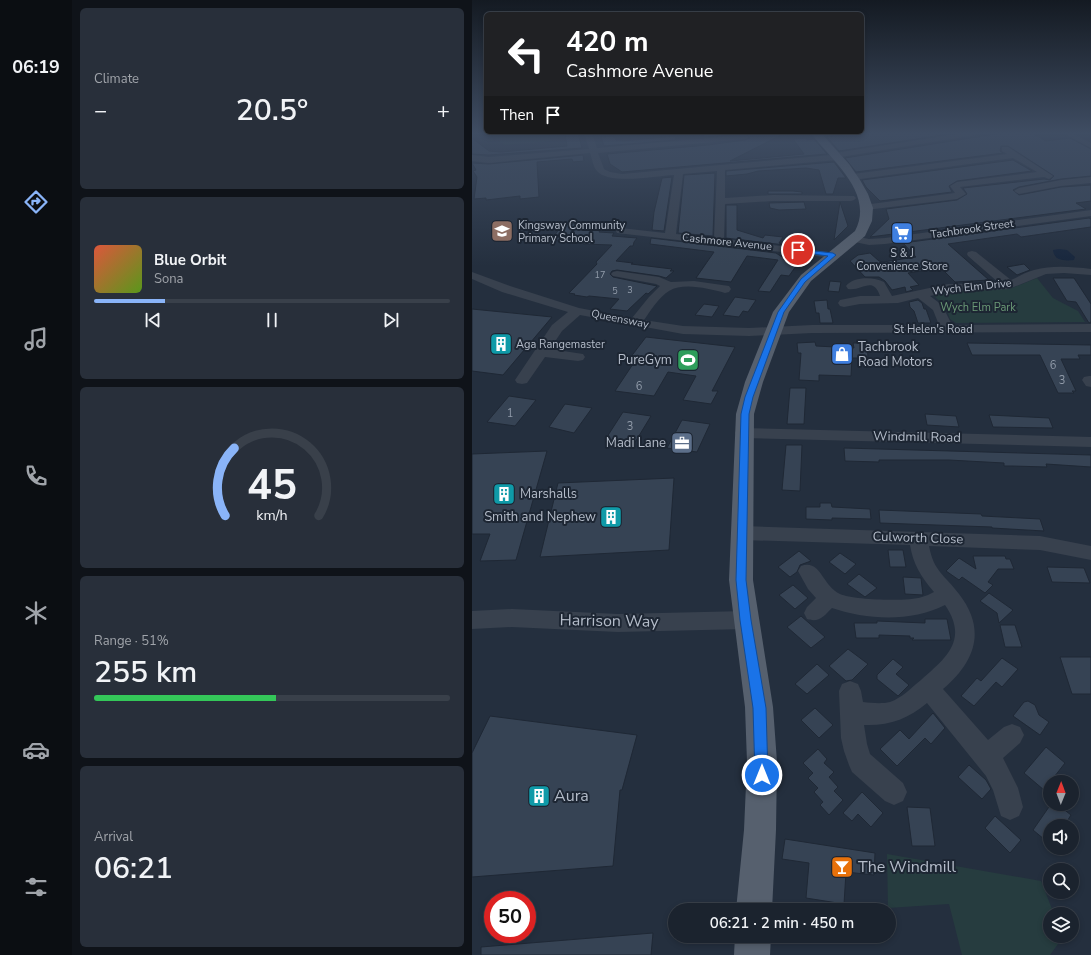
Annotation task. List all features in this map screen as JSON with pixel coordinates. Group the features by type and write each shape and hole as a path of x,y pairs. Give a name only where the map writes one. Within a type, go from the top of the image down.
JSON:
{"main road":[{"path":"755,903 760,830 762,762 759,708 741,580 745,414 749,397 781,312 802,283 833,255 854,239 868,220 863,195 853,178"},
{"path":"752,955 753,943"}],"street":[{"path":"670,236 678,178"},
{"path":"719,242 720,178"},
{"path":"866,207 957,196 961,193 955,188 957,185 1017,178"},
{"path":"1052,178 1061,183"},
{"path":"1019,191 1061,183 1091,180"},
{"path":"719,201 780,201 851,198"},
{"name":"Tachbrook Street","path":"854,239 869,242 885,241 1091,213"},
{"name":"Cashmore Avenue","path":"620,231 833,255"},
{"path":"972,254 989,262 1009,285"},
{"name":"Wych Elm Drive","path":"920,294 948,288 1009,285 1036,273 1046,271 1064,270 1091,272"},
{"name":"Queensway","path":"472,275 506,289 577,310 635,322 690,331 775,331"},
{"path":"620,278 659,280 669,286"},
{"path":"854,281 871,282 879,285 887,300"},
{"path":"635,322 662,290 669,286 690,284 708,291 725,289"},
{"path":"832,298 843,307 860,300 887,300 920,294"},
{"name":"Wych Elm Drive","path":"920,294 938,308 947,329"},
{"path":"522,380 560,324 577,310"},
{"name":"St Helen's Road","path":"775,331 807,329 1091,328"},
{"path":"540,352 578,357"},
{"name":"Windmill Road","path":"744,433 1091,442"},
{"name":"Culworth Close","path":"743,533 1040,543 1091,553"},
{"path":"894,792 861,763 858,757 853,738 851,701 877,714 894,712 910,703 958,659 965,638 964,619 956,604 926,567 922,558 919,538"},
{"path":"808,571 815,584 830,598 840,603 852,606 910,607 924,605 948,594"},
{"path":"814,613 830,598"},
{"name":"Harrison Way","path":"472,620 512,618 618,623 746,620"},
{"path":"928,688 986,757 1001,778 1010,807"},
{"path":"986,757 1012,735"}],"green space":[{"name":"Wych Elm Park","path":"1037,278 1053,298 1078,311 1085,322 956,323 950,319 946,307 933,295 949,291 1012,288"},
{"path":"887,854 1041,881 1043,886 1043,899 1048,899 1051,907 1043,907 1043,943 1059,943 1050,955 962,955 949,904 896,907 896,903 888,903"}],"water":[{"path":"1053,250 1067,250 1075,257 1074,260 1060,260 1055,256"}],"building":[{"path":"477,178 538,178 539,197 520,199 520,196 486,200 486,198 474,199"},
{"path":"662,178 672,178 664,231 652,230 654,212"},
{"path":"684,178 715,178 713,236 678,233"},
{"path":"821,178 846,178 838,178 833,194 826,194"},
{"path":"880,178 983,178 957,181 949,186 952,192 880,201 866,187 862,180"},
{"path":"1052,178 1075,178 1019,187 1013,190 1019,195 1061,187 1091,185 1091,201 1076,203 1086,209 870,237 889,219 886,209 957,200 967,194 963,188 1044,179 1050,180"},
{"path":"768,191 793,191 802,192 802,194 768,194"},
{"path":"804,202 806,209 779,210 770,208 769,203"},
{"path":"840,202 848,226 834,240"},
{"path":"726,205 737,205 737,230 763,238 765,235 783,237 779,243 785,245 726,238"},
{"path":"1089,218 1091,219 1091,227 1021,237 1017,234 948,244 989,280 955,282 941,268 908,273 919,285 910,287 913,290 906,292 905,287 892,290 885,281 879,277 865,277 850,261 858,255 870,253 879,261 883,262 916,257 903,243"},
{"path":"584,222 605,222 599,232 614,233 612,236 637,238 633,246 630,246 616,261 672,269 670,271 674,271 666,278 617,270 612,271 610,274 613,277 657,286 648,294 646,293 627,311 610,309 619,299 587,297 569,293 597,264 596,262 612,245 583,244 585,241 551,240 563,224 582,224"},
{"path":"651,238 776,253 796,266 789,276 781,275 770,292 758,291 778,260 747,256 731,282 696,278 714,252 650,244"},
{"path":"1024,264 1030,270 1017,275 1007,267"},
{"path":"1053,278 1074,278 1091,304 1091,322 1089,323 1076,302 1067,301"},
{"path":"830,281 841,282 839,292 828,291"},
{"path":"735,297 756,300 748,312 743,311 739,317 723,315"},
{"path":"827,300 828,309 830,309 833,323 820,323 819,313 816,313 814,301"},
{"path":"918,300 922,303 924,309 926,309 931,323 918,323 909,302"},
{"path":"704,304 719,306 712,317 695,315"},
{"name":"Aga Rangemaster","path":"472,309 552,317 503,375 472,371"},
{"path":"646,337 735,347 712,391 718,391 711,404 683,400 696,376 668,372 654,396 615,391 637,358 630,358"},
{"path":"815,342 816,346 854,348 853,343 867,343 868,358 852,358 851,376 819,375 819,381 799,380 801,353 798,353 797,343"},
{"path":"967,343 1091,345 1091,355 1078,355 1080,359 1061,359 1076,391 1072,391 1074,393 1058,393 1040,355 972,355"},
{"path":"790,388 806,388 804,424 787,424"},
{"path":"509,396 536,400 515,426 487,422"},
{"path":"565,404 592,408 574,433 549,427"},
{"path":"623,412 651,416 634,444 605,440"},
{"path":"925,414 956,416 959,427 927,425"},
{"path":"989,415 1049,418 1053,428 993,427"},
{"path":"682,420 710,424 697,452 667,448"},
{"path":"786,445 802,445 800,491 782,490"},
{"path":"844,448 1091,455 1091,467 1046,464 1047,467 1004,466 1004,463 949,460 879,460 879,462 845,461"},
{"name":"Marshalls","path":"547,451 516,560 480,561 490,534 472,534 472,454"},
{"name":"Smith and Nephew","path":"674,478 669,550 540,557 558,483"},
{"path":"820,503 831,503 832,507 870,509 871,519 806,519 806,507 820,507"},
{"path":"879,510 981,514 982,516 1040,519 1044,531 992,527 880,523"},
{"path":"888,550 903,550 906,567 890,567"},
{"path":"799,551 811,561 800,565 797,572 790,577 778,567"},
{"path":"840,553 856,564 845,574 829,562"},
{"path":"973,556 1005,556 1006,559 1010,559 1014,569 998,569 988,582 993,585 985,593 962,577 959,580 946,571 959,558 976,569"},
{"path":"1047,567 1084,568 1090,583 1052,582"},
{"path":"859,574 877,588 865,597 847,584"},
{"path":"903,577 921,578 923,595 905,594"},
{"path":"793,585 808,598 795,609 779,595"},
{"path":"989,593 1013,610 999,623 997,613 980,601"},
{"path":"801,616 825,637 811,648 787,627"},
{"path":"925,619 947,619 951,640 912,640 914,638 910,638 910,636 879,635 879,638 856,638 854,623 877,623 877,621 925,623"},
{"path":"1000,625 1015,625 1022,647 1005,647"},
{"path":"848,649 868,664 852,680 846,681 829,666"},
{"path":"1060,657 1091,657 1091,694 1072,694"},
{"path":"1002,658 1018,669 1002,687 996,682 974,706 961,696 977,678 981,681"},
{"path":"893,659 903,667 896,674 909,685 898,696 877,679 877,675"},
{"path":"817,664 829,675 807,694 795,684"},
{"path":"1028,701 1035,705 1039,715 1049,722 1040,735 1013,716 1024,702"},
{"path":"815,708 833,725 819,738 801,720"},
{"path":"933,713 945,728 931,744 925,738 897,766 880,749 900,730 909,739"},
{"name":"Aura","path":"490,716 637,735 622,790 620,790 613,866 472,877 472,753"},
{"path":"1046,747 1065,763 1056,775 1043,775 1043,789 1024,773"},
{"path":"818,749 827,759 824,763 834,772 829,777 838,787 834,791 843,800 829,815 820,805 823,802 814,792 818,788 808,778 813,773 803,763"},
{"path":"969,765 986,780 991,789 982,799 958,777"},
{"path":"862,792 883,813 871,827 858,814 852,821 843,813"},
{"path":"907,807 930,808 935,846 912,846"},
{"path":"1046,811 1066,811 1071,815 1068,819 1043,819 1043,838 1033,830"},
{"path":"995,816 1021,840 1010,853 985,828"},
{"name":"The Windmill","path":"785,839 875,853 874,875 846,872 844,903 806,898 809,863 782,859"},
{"path":"653,933 651,955 481,955 481,947"}],"place":[{"name":"Kingsway Community Primary School","path":"502,231"},
{"name":"S & J Convenience Store","path":"902,233"},
{"name":"Aga Rangemaster","path":"501,344"},
{"name":"Tachbrook Road Motors","path":"842,354"},
{"name":"PureGym","path":"688,360"},
{"name":"Madi Lane","path":"682,443"},
{"name":"Marshalls","path":"504,494"},
{"name":"Smith and Nephew","path":"611,517"},
{"name":"Aura","path":"539,796"},
{"name":"The Windmill","path":"842,867"}],"route":[{"path":"762,775 759,708 741,580 745,414 754,382 775,331 781,312 803,280 833,255 798,250"}]}
